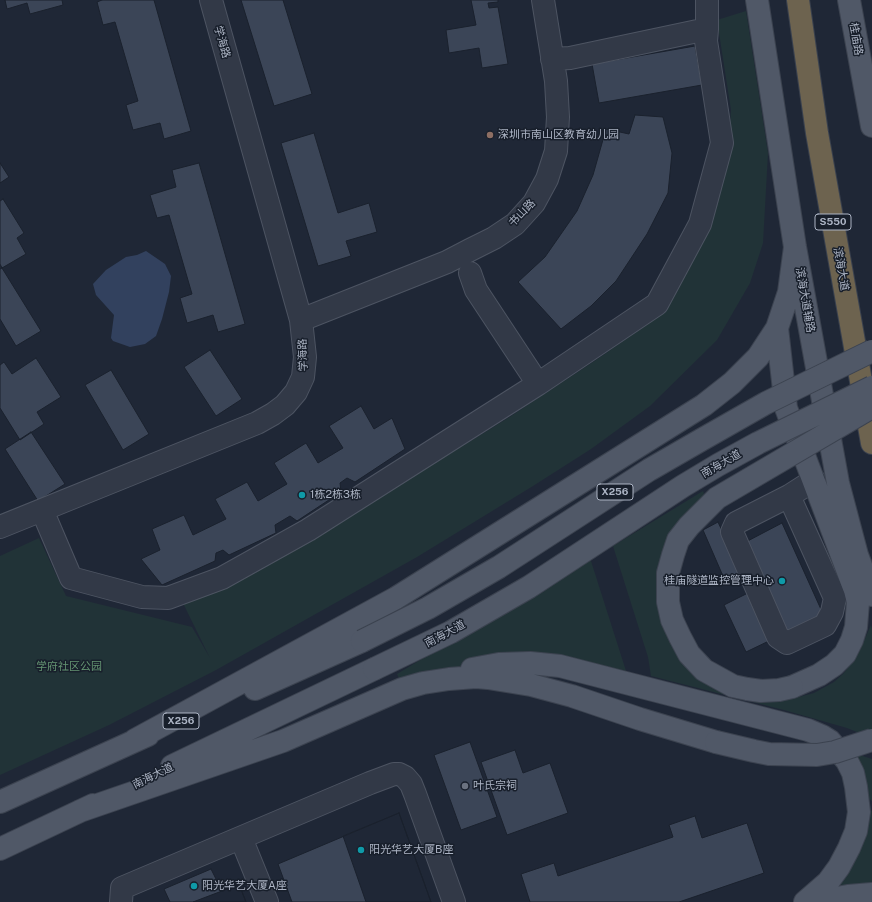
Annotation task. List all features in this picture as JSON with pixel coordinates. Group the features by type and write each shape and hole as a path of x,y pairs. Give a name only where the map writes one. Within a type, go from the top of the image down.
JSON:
{"highway":[{"name":"滨海大道","path":"798,0 817,134 872,442"}],"main road":[{"name":"滨海大道辅路","path":"757,0 795,247 838,483 857,555 872,595"},
{"name":"桂庙路","path":"849,0 872,126"},
{"path":"135,740 396,598 704,405 732,383 758,357 777,328 789,292 795,247"},
{"path":"777,328 786,408 814,480 855,590 858,602 858,616 852,640 845,654 834,665 820,675 792,686 761,691 748,689 733,686 704,670 689,654 672,620 668,602 668,573 678,540 689,526 717,498 872,407"},
{"name":"X256","path":"0,802 135,740 305,668 428,608 499,567 649,470 707,436 766,403 872,351"},
{"name":"南海大道","path":"0,849 451,632 529,587 683,486 718,465 758,443 872,387"},
{"path":"80,811 283,741 380,698 423,683 466,671 499,664 530,663 560,666 808,730 822,736 830,742 847,761 865,801 859,812 856,831 839,867 828,882 805,902"},
{"path":"423,683 476,677 531,685 550,689 640,719 716,742 769,754 817,755 835,752 872,740"},
{"path":"830,742 872,752"},
{"path":"815,902 841,897 872,894"}],"street":[{"name":"学海路","path":"0,528 257,423 285,405 296,392 303,377 305,357 300,320 211,0"},
{"name":"书山路","path":"300,320 448,262 494,238 515,224 534,203 547,180 556,151 558,117 556,81 543,0"},
{"path":"42,510 71,578 142,597 168,598 222,578 308,530 538,384 657,304 700,224 722,143 706,41 706,0"},
{"path":"552,59 570,58 707,30"},
{"path":"470,274 476,290 538,384"},
{"path":"789,496 835,598 832,612 825,624 787,643 778,637 732,532 736,523 789,496 814,480"},
{"path":"121,902 122,888 389,775 399,774 405,777 411,784 454,902"},
{"path":"241,838 267,902"}],"green space":[{"name":"学府社区公园","path":"746,11 768,153 763,243 750,283 717,340 650,406 591,449 417,557 216,670 109,725 0,775 0,556 39,538 66,596 192,627 210,658 181,599 310,540 508,418 661,315 709,229 727,167 731,110 717,20"},
{"path":"703,491 705,497 673,538 675,643 772,700 795,698 814,693 834,682 843,674 860,650 871,625 872,738 847,728 784,710 651,676 648,657 613,546"},
{"path":"590,558 626,671 581,661 403,687 397,674"},
{"path":"850,752 872,759 872,801 868,798"},
{"path":"868,808 872,811 872,884 829,891"}],"water":[{"path":"146,251 165,264 171,276 169,292 156,336 145,344 130,347 113,341 111,338 114,315 96,295 93,284 106,270 126,257 137,255"}],"building":[{"path":"5,0 62,0 63,5 30,14 27,3 7,9"},
{"path":"102,0 154,0 191,131 164,139 160,123 133,130 126,105 138,101 115,22 103,25 97,2"},
{"path":"241,0 283,0 312,94 274,106"},
{"path":"471,0 498,0 498,2 488,3 489,8 498,7 508,64 482,68 479,48 449,53 446,30 476,25"},
{"path":"695,46 702,85 599,103 592,64"},
{"path":"635,115 663,117 672,153 668,193 647,234 616,281 591,306 561,329 518,282 545,257 577,211 593,175 606,129 629,134"},
{"path":"314,133 338,213 369,203 377,232 346,241 351,256 318,266 281,143"},
{"path":"0,163 9,177 0,183"},
{"path":"199,163 245,324 218,332 213,315 187,323 180,298 192,294 169,215 157,218 150,195 176,187 172,170"},
{"path":"3,199 24,233 17,238 26,254 2,268 0,264 0,201"},
{"path":"2,268 41,331 16,346 0,319 0,269"},
{"path":"210,350 242,399 216,416 184,367"},
{"path":"36,358 61,397 37,412 44,424 20,440 0,408 0,365 4,362 12,374"},
{"path":"111,370 149,434 123,450 85,385"},
{"name":"1栋2栋3栋","path":"361,406 374,429 392,418 405,449 355,482 347,478 340,483 341,492 297,521 290,516 275,525 276,533 229,555 223,550 216,553 215,561 162,585 141,559 160,550 152,529 184,515 193,535 226,519 215,499 247,482 258,501 287,484 274,463 306,443 318,463 343,448 329,426"},
{"path":"31,432 65,484 38,501 5,449"},
{"path":"718,522 742,574 726,583 703,530"},
{"name":"桂庙隧道监控管理中心","path":"782,523 824,616 783,636 740,545"},
{"path":"750,592 771,640 746,652 724,605"},
{"name":"叶氏宗祠","path":"470,742 497,817 461,830 434,755"},
{"path":"515,750 523,773 550,763 568,813 507,835 481,762"},
{"name":"阳光华艺大厦B座","path":"399,813 431,902 292,902 278,864"},
{"path":"399,813 431,902 366,902 343,836"},
{"path":"695,816 702,838 747,823 764,873 679,902 530,902 521,874 554,863 558,876 673,837 669,825"},
{"name":"阳光华艺大厦A座","path":"211,869 222,891 239,884 246,902 170,902 164,889"},
{"path":"239,884 246,902 193,902 222,891"}],"place":[{"name":"深圳市南山区教育幼儿园","path":"490,135"},
{"name":"1栋2栋3栋","path":"302,495"},
{"name":"桂庙隧道监控管理中心","path":"782,581"},
{"name":"叶氏宗祠","path":"465,786"},
{"name":"阳光华艺大厦B座","path":"361,850"},
{"name":"阳光华艺大厦A座","path":"194,886"}]}
